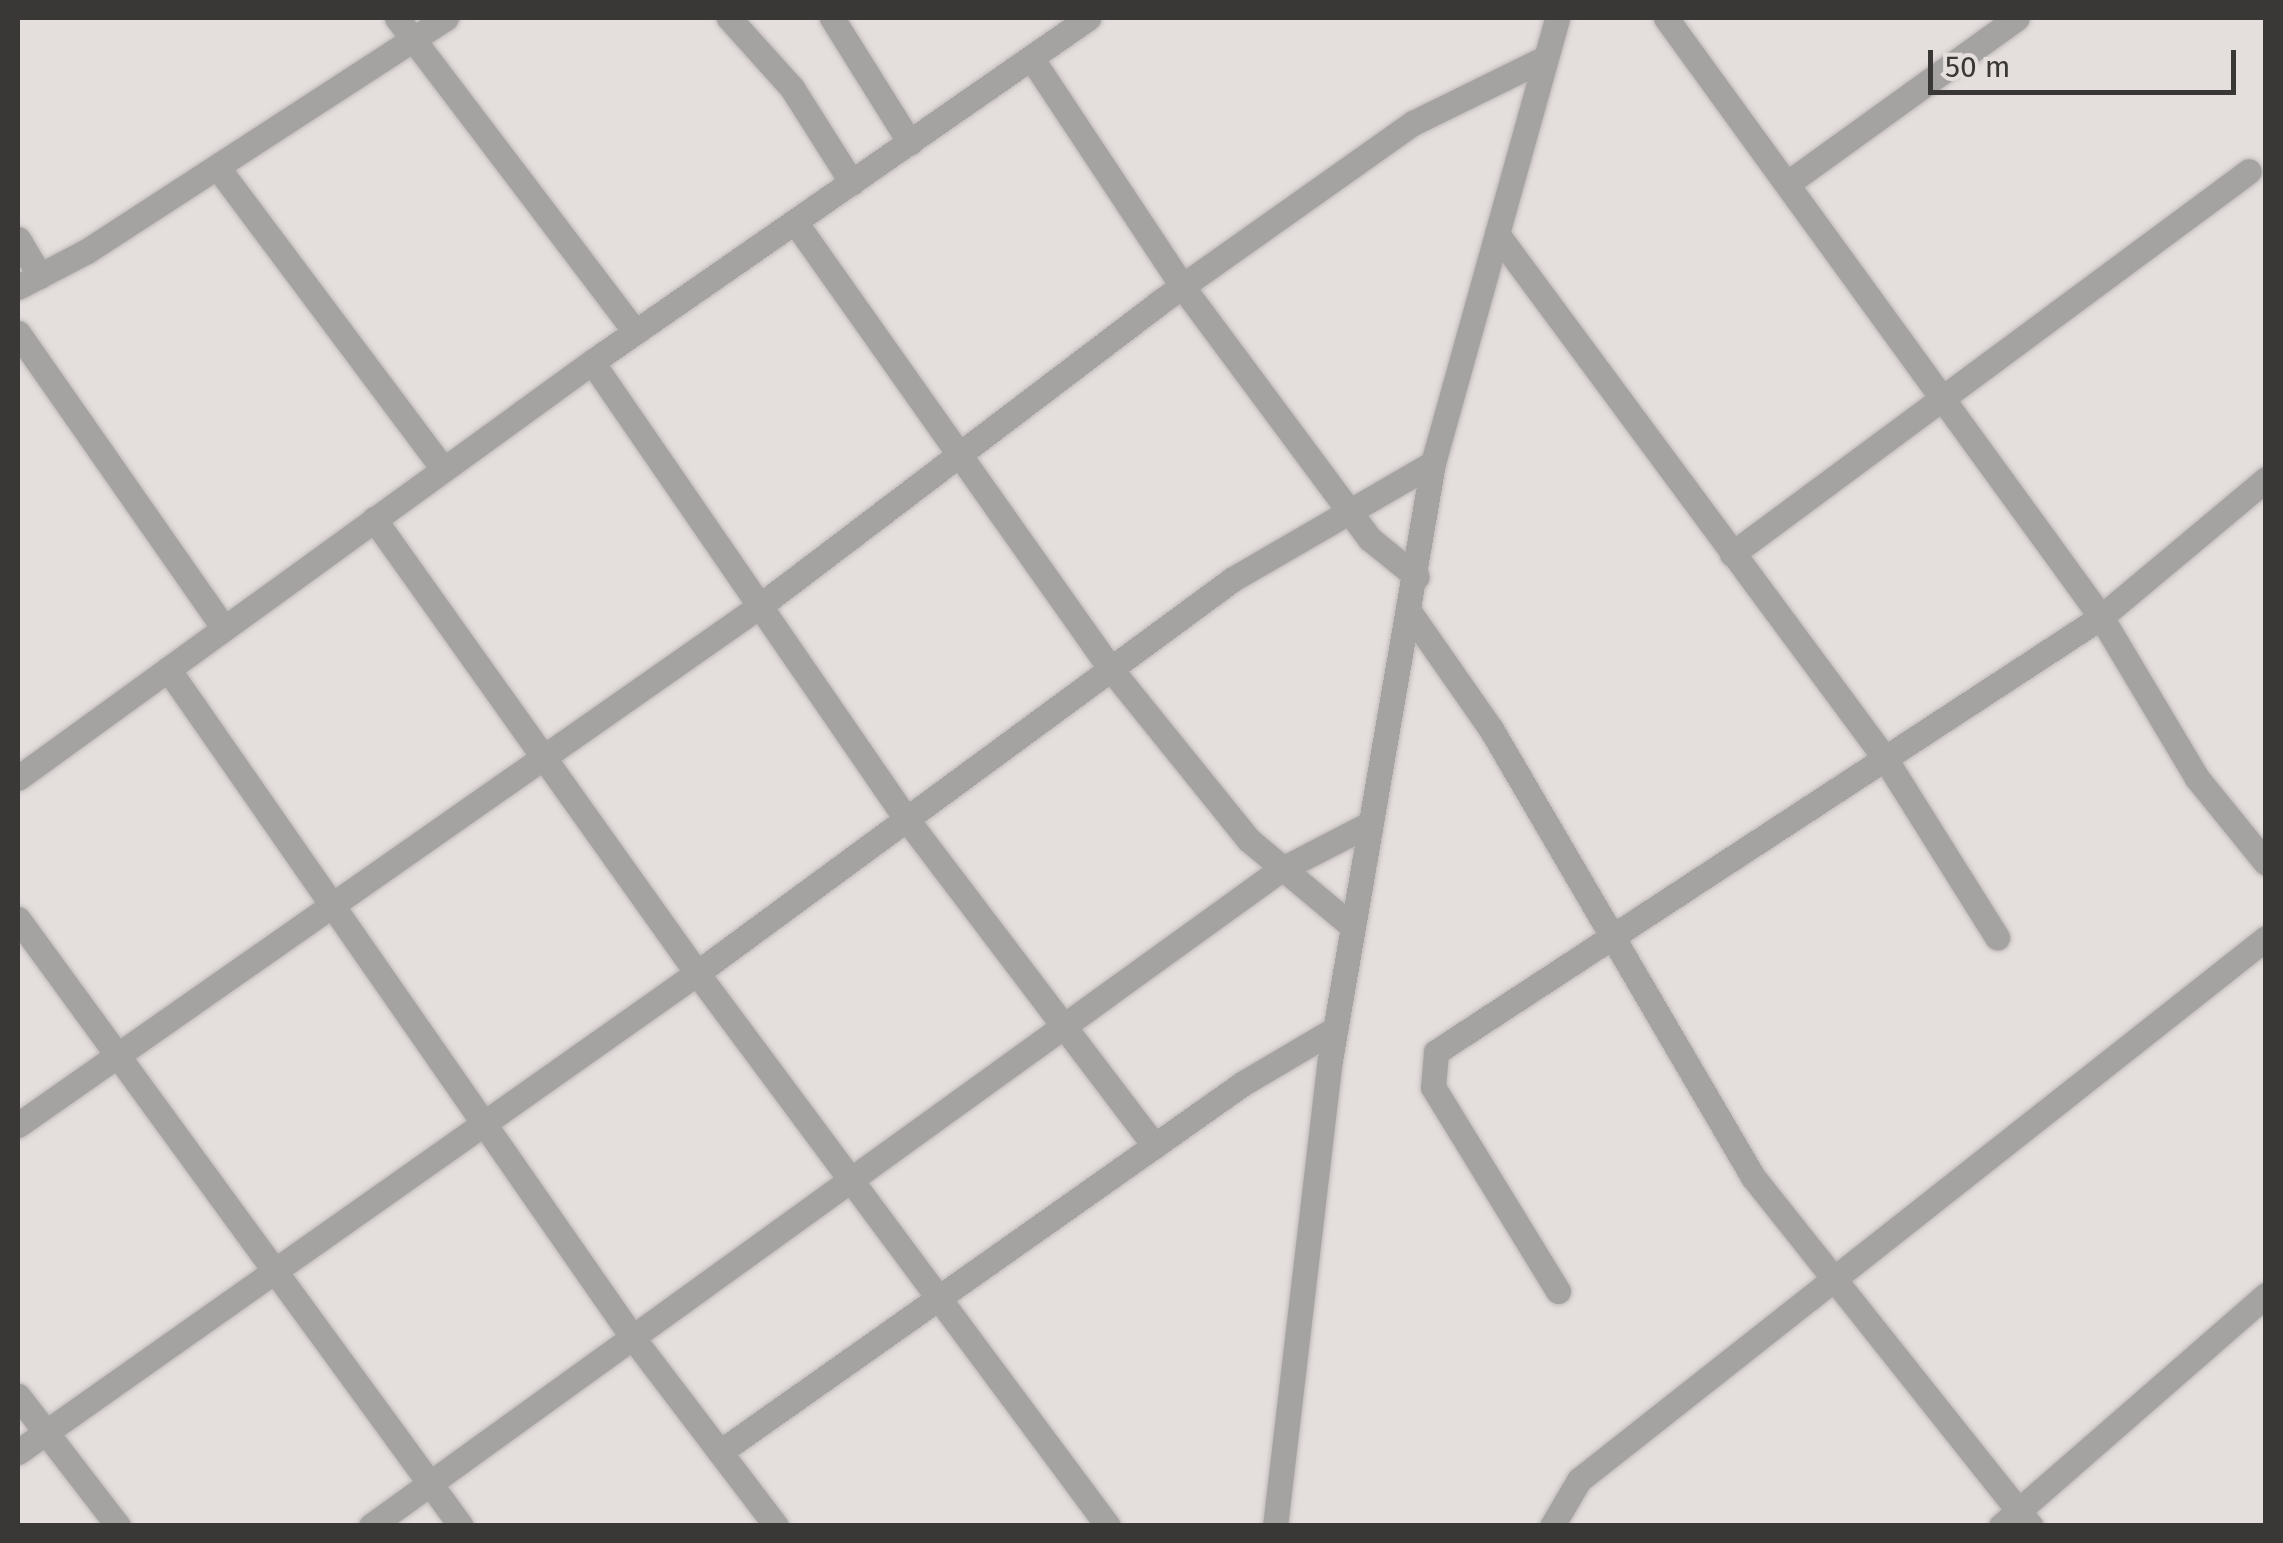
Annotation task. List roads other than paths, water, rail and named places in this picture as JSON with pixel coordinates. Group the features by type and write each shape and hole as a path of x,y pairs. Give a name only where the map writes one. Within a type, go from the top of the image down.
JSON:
{"street":[{"path":"397,18 635,332"},
{"path":"18,239 28,282 218,168 446,18"},
{"path":"729,18 792,88 852,183"},
{"path":"832,18 910,143"},
{"path":"1275,1526 1335,1029 1367,826 1417,577 1433,462 1497,234 1539,61 1557,18"},
{"path":"1666,18 1946,398 2101,617 2198,778 2266,863"},
{"path":"1788,183 2018,18"},
{"path":"19,773 592,362 1032,59 1078,20"},
{"path":"1032,59 1182,286 1350,511 1417,577"},
{"path":"18,1125 761,605 1182,286 1414,123 1539,61"},
{"path":"218,168 444,469"},
{"path":"1732,554 2249,171"},
{"path":"794,222 961,452 1110,668 1280,870 1352,926"},
{"path":"1497,234 1884,757 1997,936"},
{"path":"18,333 224,628"},
{"path":"592,362 905,816 1156,1146"},
{"path":"18,1452 697,974 905,816 1233,579 1433,462"},
{"path":"1558,1291 1433,1087 1429,1068 1455,1035 2101,617 2266,479"},
{"path":"374,519 697,974 1108,1526"},
{"path":"1410,613 1492,729 1607,937 1753,1177 1836,1276 2016,1521 2266,1295"},
{"path":"168,669 633,1338 776,1526"},
{"path":"371,1526 1066,1029 1280,870 1367,826"},
{"path":"18,918 116,1058 460,1526"},
{"path":"1552,1526 1579,1480 2266,938"},
{"path":"720,1452 941,1302 1156,1146 1335,1029"},
{"path":"18,1396 118,1526"}]}
